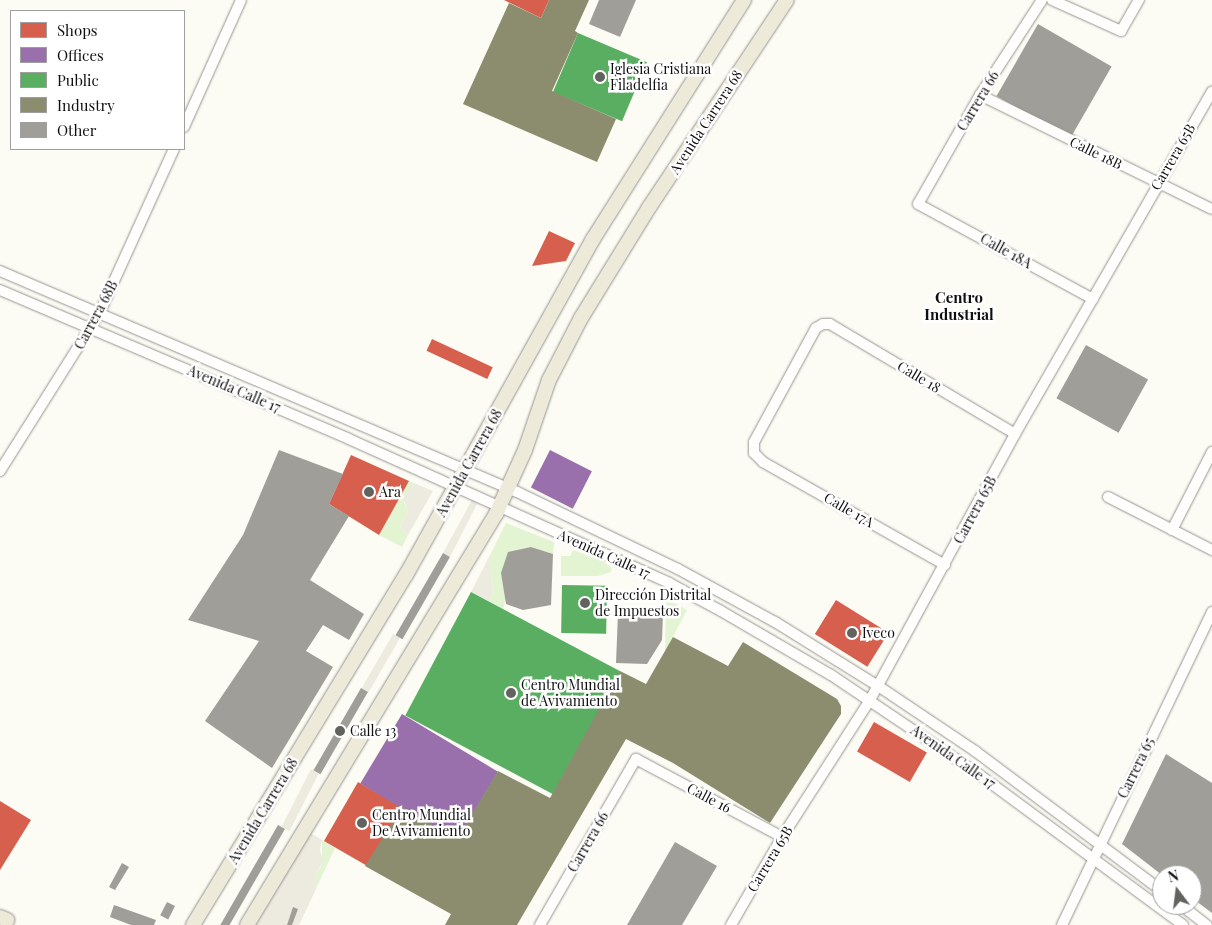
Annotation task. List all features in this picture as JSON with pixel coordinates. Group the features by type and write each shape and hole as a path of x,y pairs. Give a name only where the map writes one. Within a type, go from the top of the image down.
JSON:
{"main road":[{"name":"Avenida Carrera 68","path":"193,925 373,630 456,487 589,246 744,0"},
{"name":"Avenida Carrera 68","path":"247,925 468,562 499,506 508,488 549,380 582,318 635,230 787,0"}],"street":[{"path":"185,125 241,0"},
{"name":"Carrera 66","path":"918,204 980,95 1042,0"},
{"path":"1052,0 1121,31 1139,0"},
{"name":"Carrera 65B","path":"731,925 782,837 870,700 1015,434 1212,92"},
{"name":"Calle 18B","path":"980,95 1212,209"},
{"name":"Carrera 68B","path":"0,471 92,328 174,150"},
{"name":"Calle 18A","path":"918,204 1093,299"},
{"name":"Avenida Calle 17","path":"0,271 466,469 678,569 775,622 878,686 974,751 1152,883"},
{"name":"Avenida Calle 17","path":"0,290 92,328 456,487 669,583 870,700 1094,858 1183,925"},
{"name":"Calle 18","path":"754,453 754,442 816,328 823,324 830,324 1015,434"},
{"path":"1172,530 1212,452"},
{"name":"Calle 17A","path":"754,453 763,462 945,565"},
{"path":"1108,497 1212,550"},
{"path":"669,583 678,569"},
{"name":"Carrera 65","path":"1062,925 1212,612"},
{"name":"Carrera 66","path":"540,925 636,759"},
{"name":"Calle 16","path":"636,759 782,837"},
{"path":"1194,915 1207,925"}],"green space":[{"path":"409,481 414,483 404,502 408,511 400,526 408,535 402,547 379,535"},
{"path":"506,523 554,542 553,554 531,547 514,552 501,573 506,597 503,609 489,601 493,592 489,557"},
{"path":"573,550 602,561 611,567 611,572 598,576 561,576 561,556 570,556"},
{"path":"666,598 687,610 665,652"},
{"path":"322,840 335,848 315,891 315,877 322,864"}],"shaded area":[{"path":"414,483 433,491 408,535 400,526 408,511 403,497"},
{"path":"472,500 477,504 450,557 443,553"},
{"path":"489,557 493,592 489,601 471,592"},
{"path":"393,634 400,638 368,693 362,689"},
{"path":"311,769 319,773 290,831 281,827"},
{"path":"309,832 322,840 320,850 323,861 315,877 315,891 299,925 292,925 293,908 287,925 253,925"}],"building: Shops":[{"path":"504,0 549,0 541,18"},
{"path":"549,231 575,243 566,261 532,266"},
{"path":"432,339 493,367 487,379 427,351"},
{"name":"Ara","path":"351,455 409,481 379,535 329,504"},
{"name":"Iveco","path":"836,600 889,633 867,667 815,634"},
{"path":"874,722 927,752 910,782 857,751"},
{"name":"Centro Mundial De Avivamiento","path":"358,782 402,808 368,866 324,841"},
{"path":"0,801 31,820 0,870"}],"building: Offices":[{"path":"550,450 592,471 573,509 531,487"},
{"path":"402,714 498,772 456,841 360,783"}],"building: Public":[{"name":"Iglesia Cristiana Filadelfia","path":"578,33 647,62 622,121 553,92"},
{"path":"562,585 607,586 606,634 561,633"},
{"name":"Centro Mundial de Avivamiento","path":"471,592 620,671 554,795 405,716"}],"building: Industry":[{"path":"549,0 589,0 575,31 578,33 552,91 616,119 597,162 463,104 509,3 541,18"},
{"path":"673,637 728,666 743,642 837,699 841,706 841,714 770,823 673,763 626,739 517,925 445,925 451,914 365,866 402,807 457,839 498,771 550,798 620,671 646,684"}],"building: Other":[{"path":"599,0 636,0 620,37 589,24"},
{"path":"1038,24 1112,66 1070,138 996,96"},
{"path":"1086,345 1148,379 1119,433 1056,398"},
{"path":"279,450 343,474 329,504 349,516 310,580 364,614 349,640 323,625 306,651 333,667 272,768 205,721 259,641 188,620 243,535"},
{"path":"531,547 553,554 551,605 523,610 506,604 501,573 508,552"},
{"path":"443,553 450,557 402,639 396,635"},
{"path":"618,613 663,614 662,640 647,664 616,663"},
{"name":"Calle 13","path":"361,688 368,692 320,774 314,770"},
{"path":"1166,754 1212,783 1212,913 1202,906 1202,865 1152,865 1152,867 1122,844"},
{"path":"278,825 285,829 230,925 220,925"},
{"path":"675,842 717,866 682,925 627,925"},
{"path":"122,863 129,867 115,890 109,887"},
{"path":"167,902 175,906 168,919 160,915"},
{"path":"114,905 156,920 154,925 131,925 110,917"},
{"path":"293,907 298,909 292,925 287,925"}],"place":[{"name":"Iglesia Cristiana Filadelfia","path":"600,77"},
{"name":"Ara","path":"369,492"},
{"name":"Dirección Distrital de Impuestos","path":"585,603"},
{"name":"Iveco","path":"852,633"},
{"name":"Centro Mundial de Avivamiento","path":"511,693"},
{"name":"Calle 13","path":"340,731"},
{"name":"Centro Mundial De Avivamiento","path":"362,823"}],"district":[{"name":"Centro Industrial","path":"959,306"}]}
